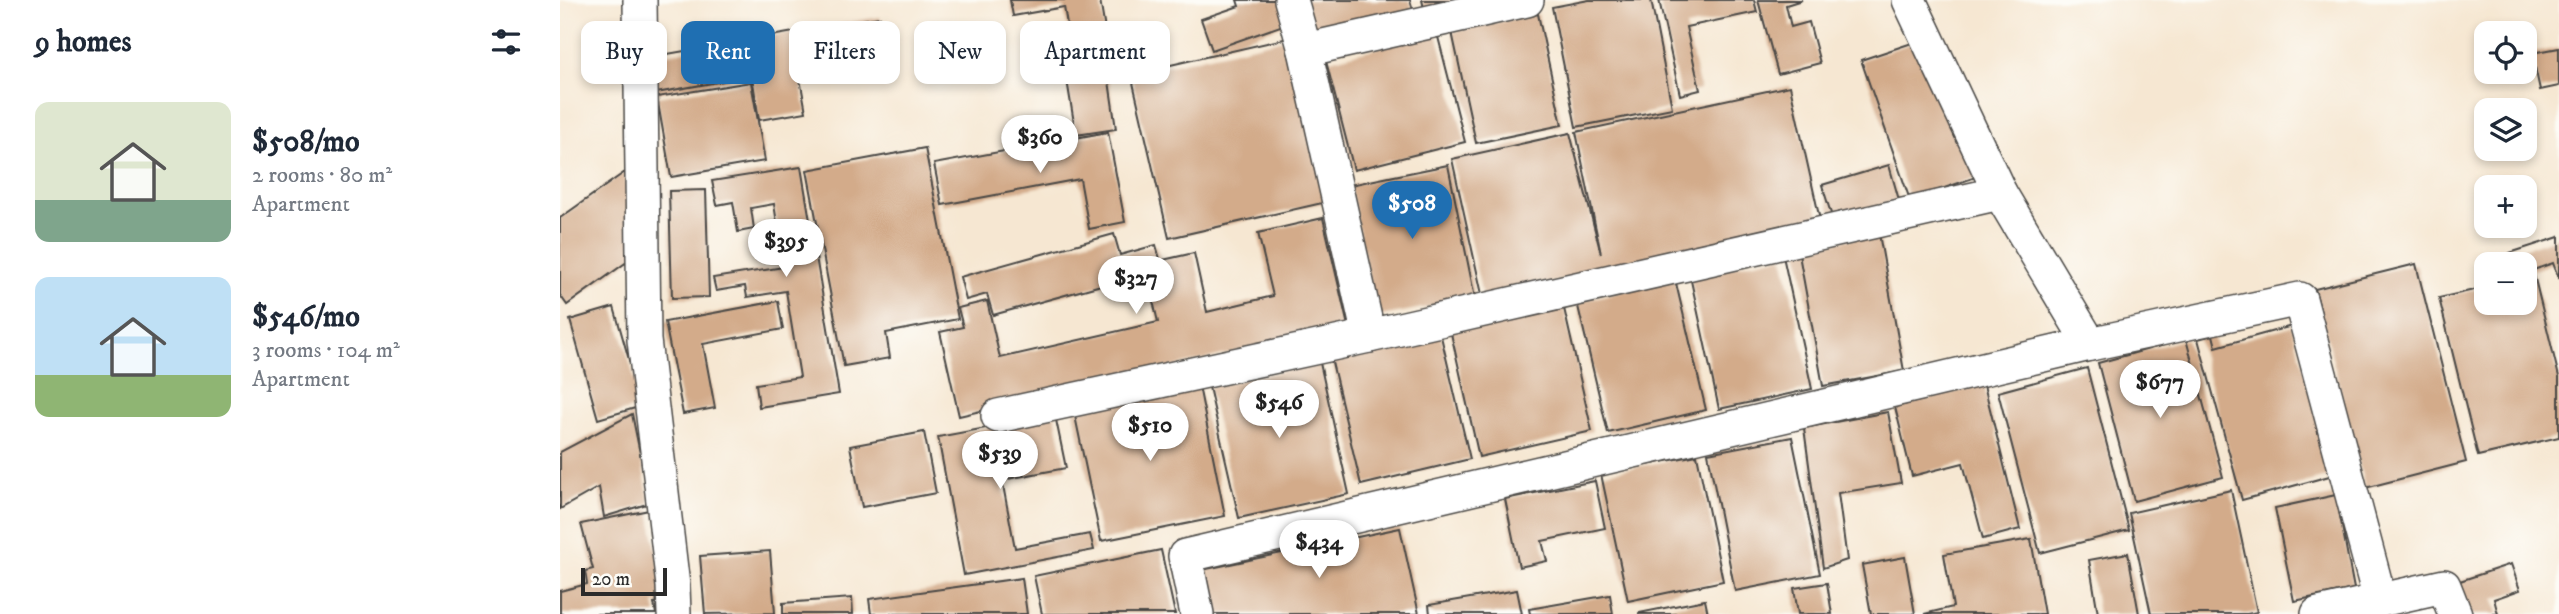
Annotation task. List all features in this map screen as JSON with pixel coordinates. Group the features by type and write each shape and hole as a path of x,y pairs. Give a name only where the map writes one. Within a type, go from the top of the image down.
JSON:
{"street":[{"path":"640,0 644,340 674,586 674,614"},
{"path":"1291,0 1305,50 1369,336"},
{"path":"1305,50 1527,0"},
{"path":"1909,0 2000,193 2090,344"},
{"path":"998,416 1369,336 2000,193"},
{"path":"1197,614 1185,556 2090,344 2300,299 2380,600"},
{"path":"2318,614 2444,586 2455,614"}],"building":[{"path":"1010,0 1100,0 1104,21 1066,21 1064,7 1013,16"},
{"path":"1237,0 1280,0 1289,23 1212,50 1201,19 1239,6"},
{"path":"1305,0 1410,0 1413,10 1315,37"},
{"path":"1422,0 1474,0 1425,12"},
{"path":"1589,0 1651,0 1672,108 1576,127 1552,7"},
{"path":"1659,0 1754,0 1757,12 1686,27 1700,90 1680,95"},
{"path":"1758,0 1802,0 1786,5 1791,27 1809,22 1820,63 1778,74"},
{"path":"1538,14 1562,125 1476,143 1452,32"},
{"path":"880,17 881,21 857,21"},
{"path":"789,33 789,84 801,84 806,112 759,120 753,84 775,84 775,35"},
{"path":"1437,33 1465,142 1354,170 1326,61"},
{"path":"1293,37 1331,201 1169,238 1133,84 1170,84 1170,65"},
{"path":"1927,38 1976,177 1910,200 1861,60"},
{"path":"2559,48 2559,86 2540,90 2537,52"},
{"path":"681,52 681,84 707,84 656,93 654,84 667,84 667,54"},
{"path":"751,84 765,161 671,177 657,97"},
{"path":"1068,84 1109,84 1116,129 1076,135"},
{"path":"1790,86 1820,220 1483,299 1452,159 1570,133 1601,254 1576,132"},
{"path":"1108,132 1125,222 1089,229 1080,179 942,205 934,164"},
{"path":"925,148 958,319 886,333 890,358 844,366 807,170"},
{"path":"1448,165 1475,298 1376,317 1350,185"},
{"path":"1889,165 1899,200 1833,220 1822,185"},
{"path":"801,167 839,394 759,407 756,384 800,377 786,291 747,297 745,286 716,291 713,278 784,267 774,204 751,208 754,229 738,232 733,202 717,205 712,181"},
{"path":"625,172 635,256 567,305 560,295 560,218"},
{"path":"706,190 709,297 672,298 669,191"},
{"path":"1323,218 1348,326 959,416 940,332 963,327 958,308 987,301 1000,358 1158,322 1149,284 1137,287 1133,267 1127,268 1130,277 993,315 987,294 966,300 960,277 1114,234 1120,255 1156,245 1160,259 1145,264 1194,253 1207,312 1273,296 1258,233"},
{"path":"1879,234 1904,371 1823,386 1798,249"},
{"path":"2559,237 2559,279 2553,263 2537,269 2537,252 2513,252"},
{"path":"1783,256 1812,389 1719,409 1690,276"},
{"path":"2416,264 2466,462 2365,488 2315,289"},
{"path":"1675,279 1706,410 1608,433 1577,302"},
{"path":"2537,287 2559,377 2559,437 2478,456 2439,298 2474,290 2474,315 2537,315"},
{"path":"778,301 783,329 703,344 715,408 683,414 665,322"},
{"path":"1563,304 1592,431 1479,457 1450,329"},
{"path":"614,307 642,406 598,419 570,320"},
{"path":"2292,326 2333,475 2242,500 2198,339 2213,335 2216,347"},
{"path":"1440,332 1470,459 1361,485 1331,358"},
{"path":"2186,339 2223,477 2134,501 2098,363"},
{"path":"1320,363 1349,494 1239,518 1209,387"},
{"path":"2087,368 2129,530 2040,553 1998,392"},
{"path":"1984,385 2020,529 1983,539 1963,463 1912,476 1895,407"},
{"path":"1199,386 1225,516 1101,541 1074,411"},
{"path":"1888,412 1901,483 1838,493 1847,560 1823,568 1804,428"},
{"path":"632,414 650,503 604,517 599,487 560,509 560,452"},
{"path":"1055,415 1066,468 1002,480 1015,548 1090,534 1094,550 964,575 938,437"},
{"path":"924,432 936,493 862,507 850,446"},
{"path":"1792,437 1820,574 1735,591 1708,453"},
{"path":"1697,455 1723,581 1628,601 1601,474"},
{"path":"1595,481 1605,528 1542,541 1547,561 1519,567 1505,499"},
{"path":"2231,490 2257,612 2151,614 2129,513"},
{"path":"2336,495 2354,589 2294,601 2275,508"},
{"path":"649,510 666,602 654,603 656,614 560,614 560,591 587,584 585,571 593,569 581,524"},
{"path":"1400,528 1419,614 1211,614 1202,570"},
{"path":"2031,539 2044,614 1924,614 1953,607 1944,554"},
{"path":"1161,550 1175,614 1042,614 1034,576"},
{"path":"770,551 775,613 705,614 700,556"},
{"path":"2128,553 2139,614 2098,614 2089,560"},
{"path":"1905,557 1915,614 1871,614 1862,565"},
{"path":"2511,564 2520,590 2494,599 2498,614 2468,614 2457,582"},
{"path":"1022,578 1027,614 871,614 869,599"},
{"path":"1827,583 1832,614 1798,614 1794,588"},
{"path":"1517,590 1522,614 1430,614 1429,605"},
{"path":"1610,595 1613,614 1530,614 1529,609"},
{"path":"852,598 853,614 783,614 783,603"},
{"path":"1705,600 1708,614 1639,614 1639,613"}]}
